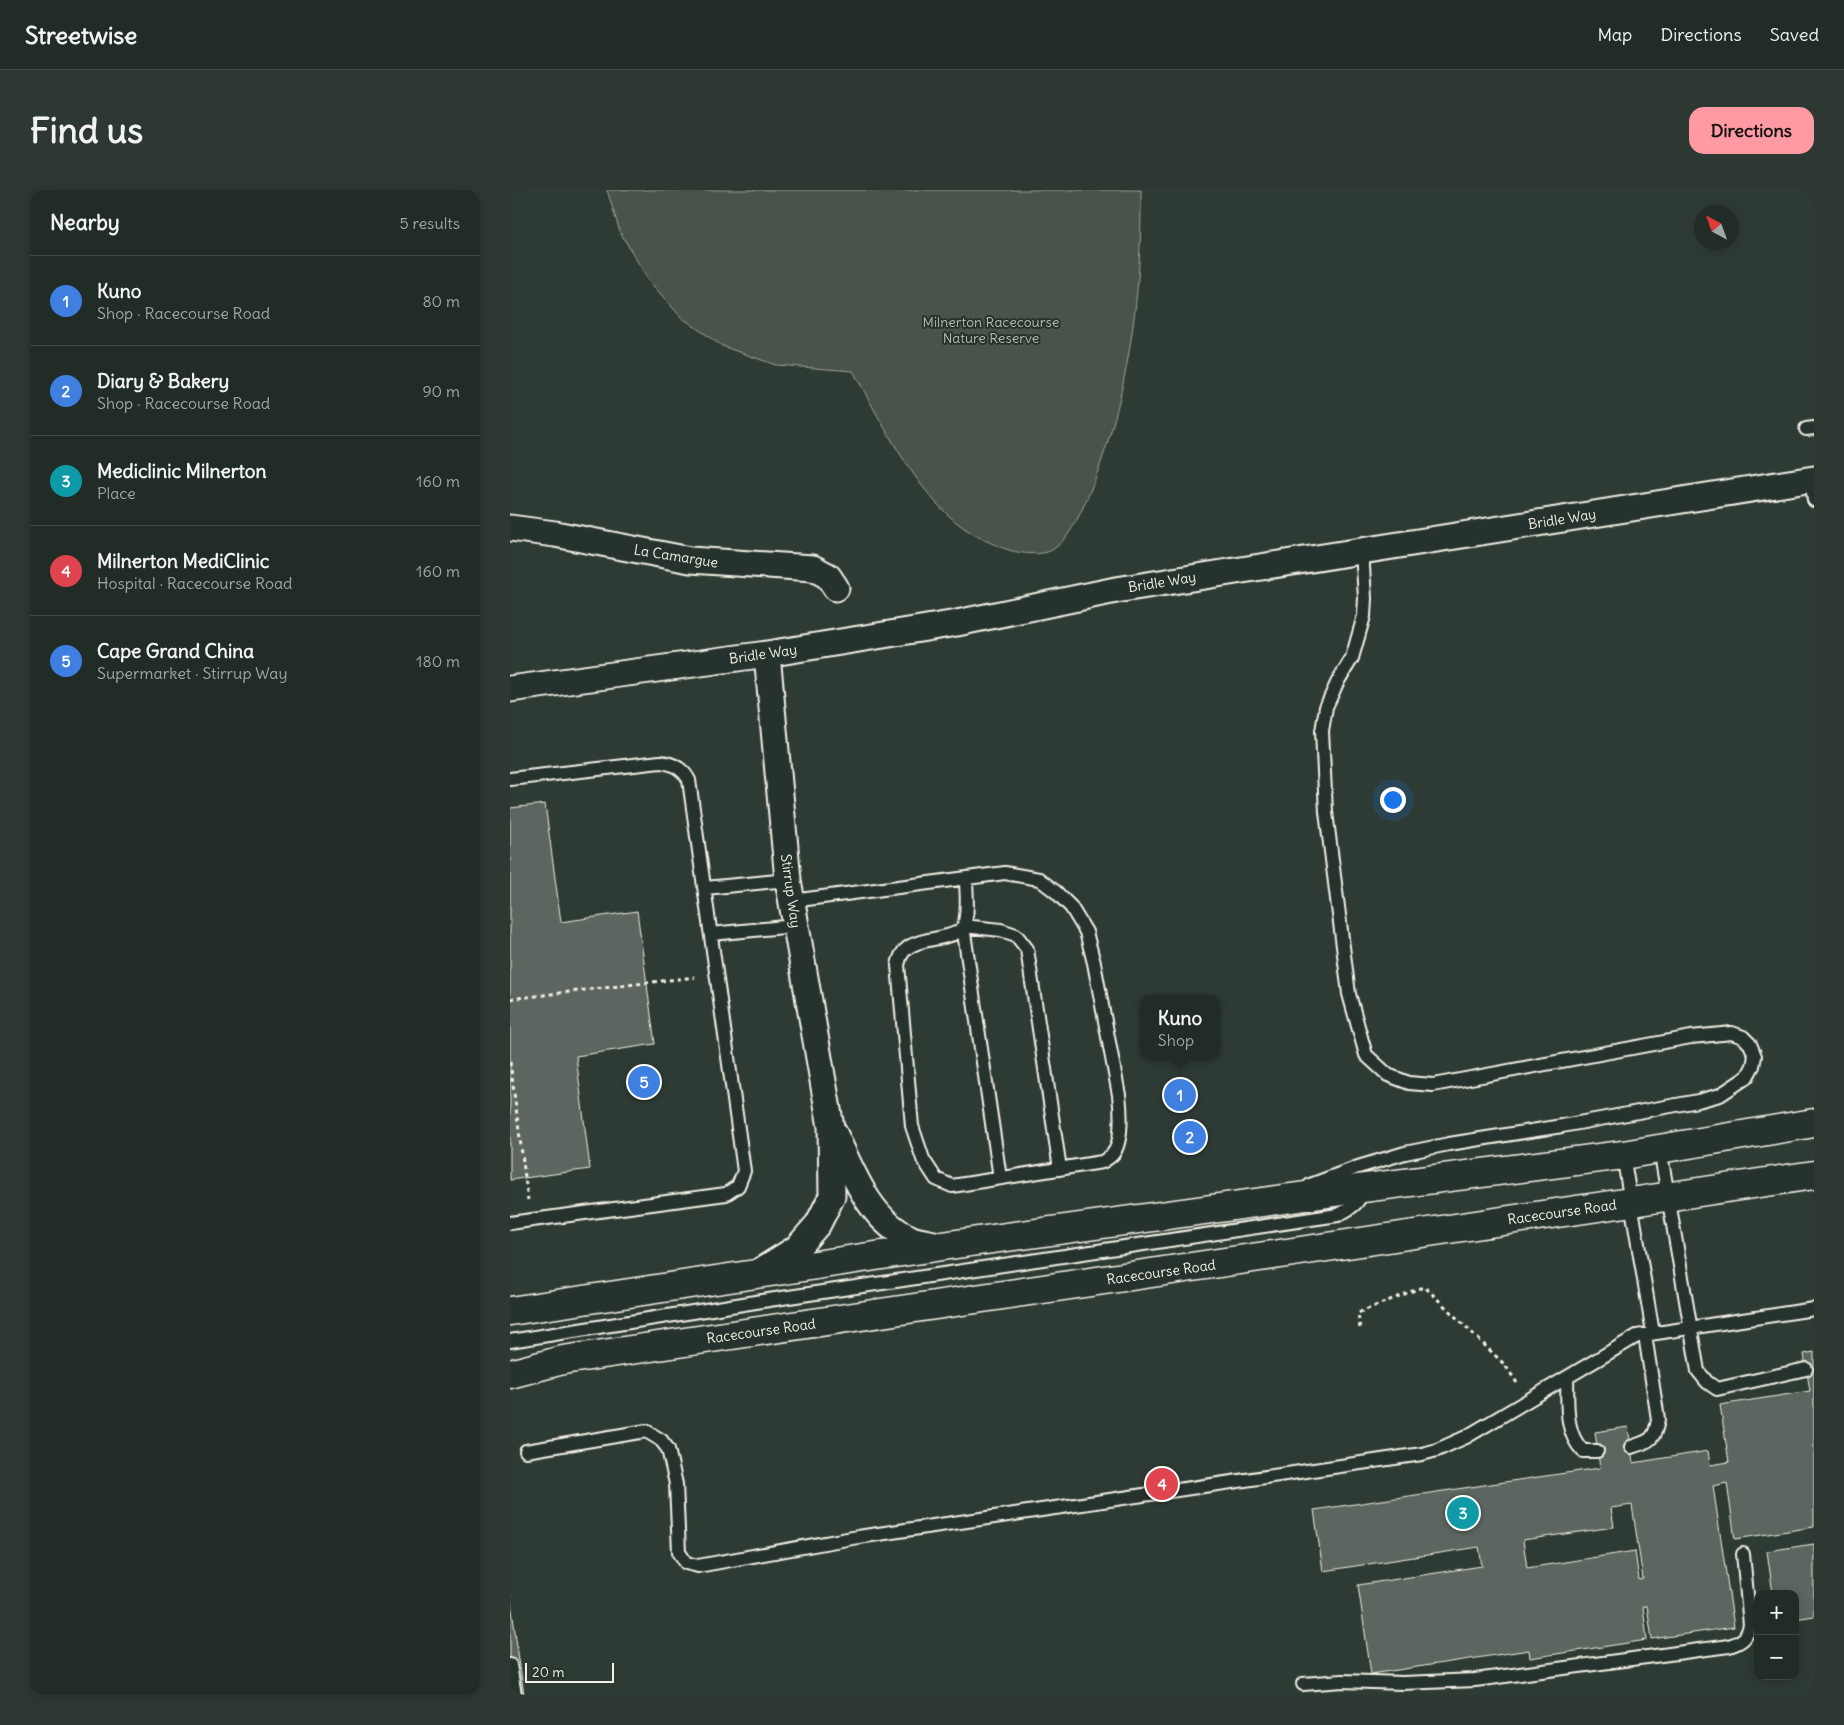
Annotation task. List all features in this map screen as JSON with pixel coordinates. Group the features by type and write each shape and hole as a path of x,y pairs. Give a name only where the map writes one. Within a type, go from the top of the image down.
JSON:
{"main road":[{"path":"510,1311 942,1246 1364,1188 1623,1155 1814,1123"},
{"name":"Racecourse Road","path":"510,1374 563,1360 1814,1175"}],"street":[{"name":"Bridle Way","path":"510,689 767,654 958,623 1116,590 1362,551 1813,486"},
{"name":"La Camargue","path":"511,529 556,534 690,560 813,568 828,576 836,588"},
{"name":"Stirrup Way","path":"757,1273 797,1248 818,1224 832,1196 830,1127 790,890 767,654"},
{"name":"Stirrup Way","path":"830,1127 862,1190 873,1208 887,1224 912,1238 942,1246"}],"lane":[{"path":"1269,1201 1358,1167 1404,1153 1562,1126 1698,1101 1720,1095 1747,1077 1753,1066 1755,1056 1750,1044 1743,1037 1732,1033 1692,1037 1433,1085 1408,1083 1388,1074 1366,1055 1349,994 1326,812 1322,731 1326,707 1338,681 1352,658 1364,616 1362,551"},
{"path":"510,779 660,762 675,765 681,769 689,780 744,1171 738,1186 726,1194 510,1223"},
{"path":"705,888 790,890 966,878 1005,873 1039,879 1056,892 1071,907 1086,932 1120,1095 1119,1140 1113,1154 1102,1162 1060,1169 1000,1178 952,1186 936,1179 923,1159 912,1126 898,965 902,952 921,941 953,935 963,926 1001,930 1016,935 1027,949 1060,1169"},
{"path":"966,878 966,913 963,926 1000,1178"},
{"path":"711,934 796,926"},
{"path":"1660,1149 1689,1328 1698,1371 1707,1382 1717,1389 1806,1369"},
{"path":"1623,1155 1632,1202 1658,1419 1656,1430 1648,1442 1631,1447"},
{"path":"510,1341 762,1301 1338,1215 1352,1207 1361,1198 1364,1188"},
{"path":"526,1451 646,1431 661,1440 668,1449 676,1484 679,1552 686,1563 698,1566 858,1537 1422,1454 1452,1444 1637,1336 1814,1310"},
{"path":"1567,1378 1569,1426 1574,1443 1583,1451 1598,1451"},
{"path":"1303,1684 1342,1681 1403,1683 1475,1680 1740,1643 1748,1635 1750,1625 1743,1554"},
{"path":"510,1666 515,1695"}],"path":[{"path":"510,1000 717,974"},
{"path":"510,1062 531,1220"},
{"path":"1360,1328 1358,1313 1420,1288 1426,1288 1505,1365 1527,1401"}],"green space":[{"name":"Milnerton Racecourse Nature Reserve","path":"607,190 1141,190 1139,269 1130,348 1122,388 1100,464 1086,501 1063,541 1052,550 1034,554 1006,549 964,528 931,497 901,456 853,371 776,365 722,346 681,317 649,281 620,232"}],"building":[{"path":"545,804 561,922 637,911 655,1044 576,1056 590,1169 510,1180 510,808"},
{"path":"1814,1352 1814,1527 1735,1539 1727,1483 1713,1486 1734,1627 1652,1639 1647,1606 1643,1606 1647,1640 1530,1658 1529,1650 1371,1674 1358,1585 1482,1566 1479,1547 1323,1571 1314,1510 1600,1468 1595,1432 1628,1427 1633,1463 1708,1451 1710,1465 1729,1462 1720,1405 1810,1391 1804,1354","holes":["1632,1505 1643,1579 1639,1580 1635,1551 1527,1568 1523,1540 1614,1527 1611,1508"]},
{"path":"1814,1544 1814,1616 1799,1618 1799,1590 1772,1590 1767,1551"},
{"path":"510,1596 524,1695 510,1695"}],"place":[{"name":"Cape Grand China","path":"644,1082"},
{"name":"Kuno","path":"1180,1095"},
{"name":"Diary & Bakery","path":"1190,1137"},
{"name":"Milnerton MediClinic","path":"1162,1484"},
{"name":"Mediclinic Milnerton","path":"1463,1513"}]}
